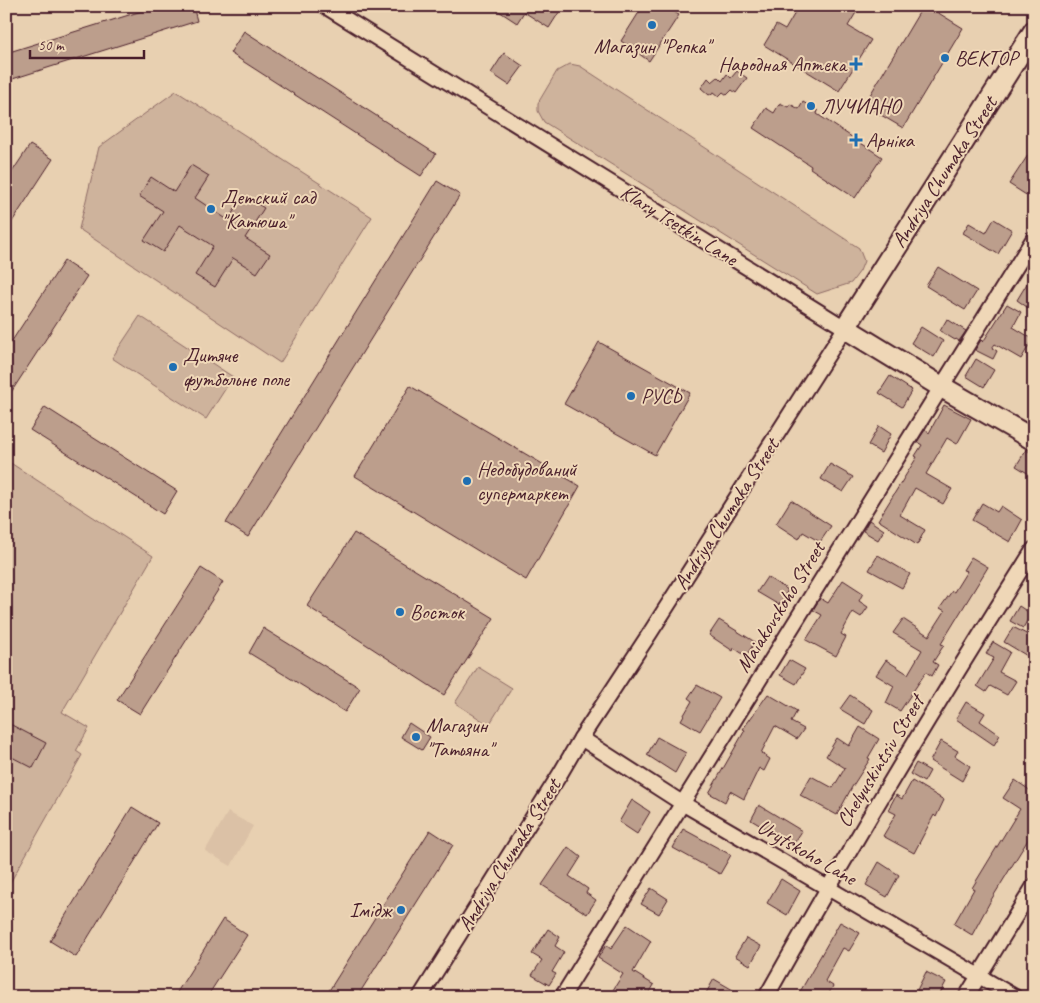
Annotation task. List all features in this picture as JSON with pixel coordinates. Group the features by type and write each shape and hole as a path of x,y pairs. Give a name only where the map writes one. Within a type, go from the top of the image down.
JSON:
{"street":[{"name":"Klary Tsetkin Lane","path":"326,6 845,328 1034,440"},
{"name":"Andriya Chumaka Street","path":"420,997 581,738 1034,31"},
{"name":"Maiakovskoho Street","path":"562,997 940,386 1034,238"},
{"name":"Chelyuskintsiv Street","path":"766,997 828,886 943,693 1034,549"},
{"name":"Urytskoho Lane","path":"581,738 682,803 828,886 1015,997"},
{"path":"966,997 1034,886"}],"shaded area":[{"path":"570,64 580,66 859,248 864,261 860,271 851,283 817,294 544,122 538,111 538,103 557,71"},
{"path":"176,91 372,217 280,363 79,229 99,147"},
{"name":"Дитяче футбольне поле","path":"140,316 233,377 206,419 112,358"},
{"path":"6,460 153,556 62,712 89,728 76,751 82,755 6,890"},
{"path":"478,667 512,688 489,725 455,703"},
{"path":"228,812 253,826 231,866 205,851"}],"building":[{"path":"158,6 193,6 197,21 6,81 6,53"},
{"path":"491,6 563,6 549,28 524,12 517,23"},
{"name":"Магазин \"Репка\"","path":"643,6 664,6 679,15 649,61 621,41"},
{"path":"799,6 860,6 848,26 871,40 839,91 764,45 776,25 785,30"},
{"path":"923,6 927,6 963,28 903,128 864,105"},
{"path":"244,31 436,154 421,176 230,53"},
{"path":"504,53 523,66 509,85 491,73"},
{"path":"737,71 747,78 736,93 732,90 727,95 723,92 719,96 714,92 709,95 701,88 708,78 712,82 718,77 722,81 727,74 731,78"},
{"path":"803,102 818,111 817,114 882,157 855,198 753,128 766,108 774,113 780,103 788,107 790,104 799,109"},
{"path":"30,145 53,159 6,231 6,181"},
{"path":"1034,146 1034,166 1028,176 1034,181 1034,200 1009,184"},
{"path":"191,165 209,176 195,198 228,220 244,195 264,208 245,238 270,254 257,273 233,258 215,287 195,275 213,246 180,225 163,252 144,240 163,211 139,196 151,177 174,192"},
{"path":"437,181 460,195 248,537 226,523"},
{"path":"994,219 1012,230 998,254 963,233 969,223 986,233"},
{"path":"64,261 87,276 6,400 6,350"},
{"path":"938,267 977,291 965,310 926,286"},
{"path":"1034,272 1034,312 1017,300"},
{"path":"1007,304 1021,312 1013,327 1033,339 1021,359 995,344 992,348 997,351 993,359 975,350 981,340 983,342"},
{"path":"947,319 966,331 959,341 940,331"},
{"path":"921,327 943,341 934,357 911,343"},
{"path":"599,342 690,393 655,455 564,404"},
{"path":"976,359 994,370 984,387 966,376"},
{"path":"890,376 912,390 902,407 879,393"},
{"name":"Недобудований супермаркет","path":"410,386 580,486 526,580 355,476"},
{"path":"944,405 971,419 957,444 947,438 926,474 952,489 943,504 915,488 900,515 925,530 917,545 878,520 917,457 915,456 922,445 917,442 925,430 929,433"},
{"path":"45,407 177,491 163,514 30,430"},
{"path":"879,426 891,434 881,453 868,445"},
{"path":"1026,450 1034,455 1034,477 1016,466"},
{"path":"830,464 853,477 843,492 821,479"},
{"path":"791,500 831,526 820,542 803,532 799,539 776,524"},
{"path":"982,503 997,512 1001,506 1022,520 1010,542 972,520"},
{"path":"869,520 884,530 878,540 863,531"},
{"name":"Восток","path":"354,533 494,618 444,695 307,606"},
{"path":"878,555 910,574 902,588 869,570"},
{"path":"971,557 988,567 941,644 944,645 933,662 938,665 932,676 926,672 900,711 886,703 894,686 876,675 886,660 908,674 922,650 893,633 903,619 929,636 945,611 940,608 952,591 954,592 967,571 963,570"},
{"path":"201,568 223,582 140,714 117,700"},
{"path":"767,577 788,590 779,605 757,592"},
{"path":"843,580 863,593 859,601 868,607 861,617 853,612 841,634 846,637 836,656 806,640 822,615 813,610 820,598 828,603"},
{"path":"1019,606 1031,614 1023,628 1010,621"},
{"path":"719,620 755,642 746,656 734,648 733,651 709,635"},
{"path":"1013,627 1034,638 1034,660 1004,642"},
{"path":"263,628 360,688 345,712 249,653"},
{"path":"993,642 1010,652 999,672 1016,681 1007,695 990,686 986,692 977,686 994,658 986,654"},
{"path":"789,660 805,669 796,684 780,675"},
{"path":"697,685 720,698 700,731 681,720 692,701 688,698"},
{"path":"768,694 797,711 791,722 804,729 797,739 775,726 761,753 770,759 764,771 759,768 744,799 730,791 725,802 709,793 745,730 743,729"},
{"path":"850,695 873,710 865,724 840,709"},
{"path":"966,702 985,713 980,721 1000,735 994,745 956,719"},
{"path":"6,722 46,743 33,768 6,754"},
{"name":"Магазин \"Татьяна\"","path":"409,723 430,737 422,750 401,737"},
{"path":"860,727 879,739 868,758 870,759 837,815 800,795 811,776 833,788 845,768 826,756 837,738 849,746"},
{"path":"657,737 686,753 675,773 647,755"},
{"path":"941,741 958,751 955,756 970,766 962,781 930,761"},
{"path":"916,763 930,771 924,782 910,774"},
{"path":"1015,780 1034,793 1034,830 972,935 954,924 974,889 972,888 1020,809 1003,798"},
{"path":"912,781 944,800 914,853 883,836 896,814 888,810 896,795 902,799"},
{"path":"632,800 650,812 637,834 619,822"},
{"path":"759,805 802,831 793,845 751,820"},
{"path":"132,807 158,823 76,957 50,941"},
{"path":"683,829 731,855 720,874 673,848"},
{"path":"430,830 453,845 357,997 325,997"},
{"path":"568,847 581,857 569,876 588,889 586,893 596,900 587,914 542,885"},
{"path":"879,862 899,875 887,897 866,885"},
{"path":"781,879 800,891 787,915 767,903"},
{"path":"651,888 668,899 659,914 641,904"},
{"path":"223,919 247,935 207,997 174,997"},
{"path":"840,922 860,933 849,951 843,948 825,981 833,986 827,997 797,997"},
{"path":"627,925 651,941 633,972 654,985 647,997 625,997 613,990 623,974 598,958 606,945 611,949"},
{"path":"548,929 560,937 555,946 564,952 552,972 556,974 549,985 532,975 542,960 532,954"},
{"path":"746,938 761,946 750,965 735,956"},
{"path":"926,972 946,982 938,997 930,997 917,990"},
{"path":"714,979 745,997 714,997 706,993"}],"place":[{"name":"Магазин \"Репка\"","path":"652,25"},
{"name":"ВЕКТОР","path":"945,58"},
{"name":"Народная Аптека","path":"856,64"},
{"name":"ЛУЧИАНО","path":"811,106"},
{"name":"Арніка","path":"856,140"},
{"name":"Детский сад \"Катюша\"","path":"211,209"},
{"name":"Дитяче футбольне поле","path":"173,367"},
{"name":"РУСЬ","path":"631,396"},
{"name":"Недобудований супермаркет","path":"467,481"},
{"name":"Восток","path":"400,612"},
{"name":"Магазин \"Татьяна\"","path":"416,737"},
{"name":"Імідж","path":"401,910"}]}
